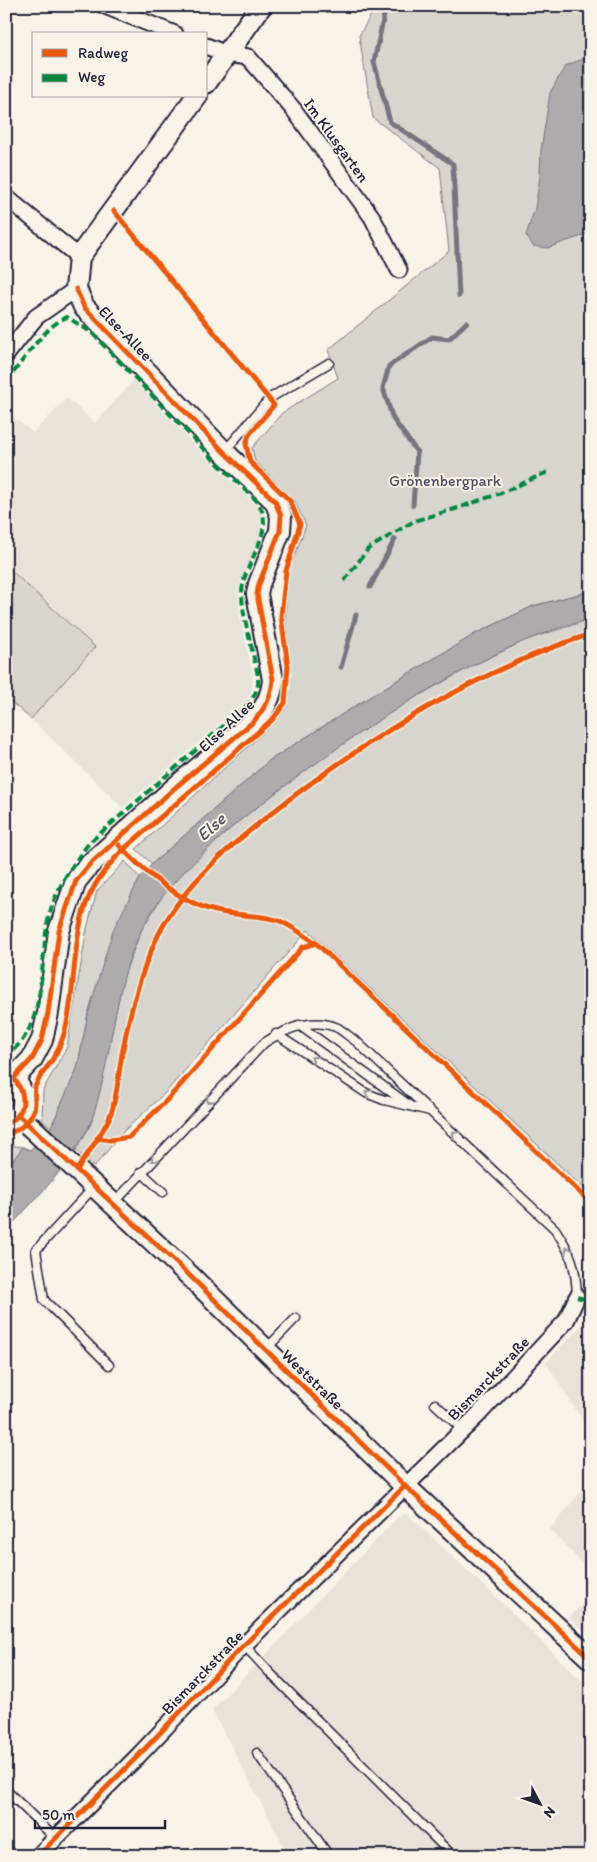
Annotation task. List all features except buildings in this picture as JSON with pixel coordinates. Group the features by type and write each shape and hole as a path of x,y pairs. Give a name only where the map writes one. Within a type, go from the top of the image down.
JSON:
{"street":[{"path":"105,6 170,32"},
{"path":"208,80 261,6"},
{"name":"Im Klusgarten","path":"208,47 227,54 248,57 294,110 372,217 399,270"},
{"path":"6,355 36,317 76,289 79,257 196,98"},
{"path":"6,197 79,257"},
{"name":"Else-Allee","path":"10,1076 32,1059 42,1040 48,1014 59,932 76,881 89,865 177,786 254,721 264,710 271,694 273,680 257,594 259,584 280,531 281,516 275,501 224,452 84,307 76,289"},
{"path":"10,1076 22,1092 23,1101 12,1119"},
{"name":"Weststraße","path":"12,1119 34,1131 70,1163 405,1486 591,1659"},
{"name":"Bismarckstraße","path":"38,1856 138,1756 244,1645 464,1430 566,1322 577,1297"}],"lane":[{"path":"224,452 270,398 329,363"},
{"path":"112,1204 264,1042 276,1034 299,1025 326,1024 338,1028 357,1042 554,1228 567,1246 576,1270 577,1297"},
{"path":"299,1025 411,1106"},
{"path":"276,1034 366,1093 384,1100 432,1112"},
{"path":"142,1172 163,1192"},
{"path":"94,1186 36,1250 44,1300 109,1365"},
{"path":"265,1350 296,1318"},
{"path":"435,1404 464,1430"},
{"path":"244,1645 453,1856"},
{"path":"257,1753 329,1856"},
{"path":"6,1790 56,1839"}],"shaded area":[{"path":"134,380 192,443 261,510 261,535 239,586 239,613 253,674 252,689 246,701 123,808 31,719 95,647 6,566 6,411 33,433 67,398 95,423"},
{"path":"591,1315 591,1434 546,1363"},
{"path":"591,1479 591,1573 550,1529"},
{"path":"407,1514 591,1690 591,1856 289,1856 212,1710 399,1516"},
{"path":"591,1594 591,1636 569,1618"}],"green space":[{"name":"Grönenbergpark","path":"376,6 591,6 591,591 533,606 475,634 376,693 270,760 152,864 136,849 276,721 288,706 291,666 285,616 289,571 306,525 294,500 255,461 252,448 282,413 338,378 328,350 449,251 440,168 373,118 359,36"},
{"path":"6,566 95,647 31,719 6,698"},
{"path":"591,619 591,1195 308,930 165,1093 124,1131 94,1167 76,1150 91,1124 124,975 141,931 163,895 182,874 242,818 332,751 402,705 472,666 526,640"},
{"path":"125,861 140,878 130,897 88,1014 77,1069 51,1127 42,1121 43,1090 67,1047 87,928 97,891"},
{"path":"6,1145 23,1147 6,1169"}],"water":[{"path":"588,57 591,58 591,230 582,236 547,248 533,246 526,235 535,208 540,177 541,150 550,93 565,66"},
{"name":"Else","path":"591,591 591,619 517,644 414,698 289,783 227,831 187,869 153,910 131,954 118,1001 104,1074 89,1127 73,1153 46,1188 6,1231 6,1169 23,1147 30,1150 51,1127 77,1069 88,1014 113,930 140,878 152,864 270,760 376,693 475,634 533,606"}],"waterway":[{"path":"386,6 374,62 390,122 453,164 459,296"},
{"path":"413,505 417,452 393,419 383,388 389,366 432,337 449,339 467,322"},
{"path":"370,587 395,539"},
{"path":"341,667 356,615"}],"marked path":[{"path":"6,382 42,336 59,321 67,317 91,332 215,461 255,499 262,510 264,522 262,534 248,569 242,593 244,616 258,677 255,694 250,702 239,712 89,843 77,859 62,883 51,909 40,988 30,1027 20,1043 6,1055"},
{"path":"344,581 368,549 414,521 501,493 550,471"},
{"path":"577,1297 591,1301"}],"cycle path":[{"path":"6,1134 22,1127 33,1113 35,1087 54,1057 63,1038 70,1009 80,924 87,901 100,877 123,850 273,719 285,703 288,666 281,616 286,571 300,524 290,501 250,462 246,444 249,435 274,405 114,211"},
{"path":"14,1078 32,1059 42,1040 48,1013 59,931 76,881 89,865 177,786 254,721 267,702 273,680 257,594 259,584 280,531 281,516 275,501 224,452 84,307 76,289"},
{"path":"77,1170 103,1130 113,1108 131,1012 143,971 154,944 179,901 213,863 251,829 291,798 397,725 472,683 550,648 591,634"},
{"path":"119,845 151,875 189,901 216,911 265,917 280,921 316,943 591,1203"},
{"path":"97,1138 111,1140 129,1137 168,1099 303,947 316,943"},
{"path":"6,1073 18,1084 23,1099 19,1113 6,1124"},
{"path":"18,1115 187,1273 405,1486 591,1659"},
{"path":"38,1856 138,1756 240,1649 405,1486"}]}
